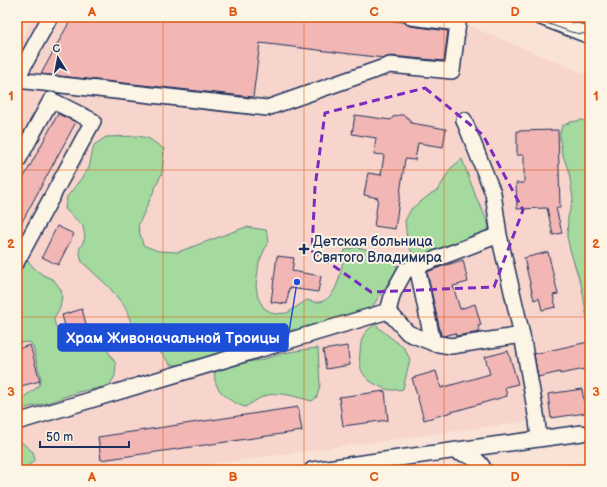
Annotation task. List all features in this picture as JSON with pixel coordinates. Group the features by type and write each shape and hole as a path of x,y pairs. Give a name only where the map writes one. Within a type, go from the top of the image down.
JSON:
{"street":[{"path":"50,17 17,79 267,108 390,65 452,71 458,23 411,17"},
{"path":"544,17 590,35"},
{"path":"17,162 51,100 93,121 17,261"},
{"path":"464,120 493,193 499,234 522,335 539,439"},
{"path":"388,311 393,293 405,271 499,234"},
{"path":"417,266 433,343"},
{"path":"388,311 408,333 433,343 451,346 522,335"},
{"path":"17,422 388,311"},
{"path":"312,470 582,433"},
{"path":"449,451 462,453 472,457 481,464 484,470"}],"highlighted area":[{"path":"425,88 483,135 523,210 494,287 371,292 312,251 315,187 325,113"}],"shaded area":[{"name":"Детская больница Святого Владимира","path":"33,17 444,17 450,18 585,74 590,84 590,413 166,470 17,470 17,50"},
{"path":"590,461 590,470 520,470"}],"green space":[{"path":"583,120 589,122 590,126 590,337 582,288 567,237 568,217 573,199 569,172 562,153 560,140 562,126 571,122"},
{"path":"137,136 148,138 164,149 162,173 138,226 143,245 158,251 178,252 246,227 266,230 269,240 259,262 256,286 258,298 264,308 274,314 287,313 307,300 320,302 327,299 336,288 345,250 357,247 369,250 379,257 391,259 398,268 370,310 299,330 273,330 261,333 227,349 207,364 182,366 170,364 162,354 152,348 134,330 125,307 109,287 82,262 79,250 85,238 83,226 65,209 67,197 89,168 94,145 106,137"},
{"path":"462,159 476,197 489,226 486,232 469,240 421,259 414,258 407,240 405,221 411,209 438,190 451,168"},
{"path":"25,257 33,267 43,275 54,280 61,290 62,296 60,308 54,318 58,330 71,343 89,341 106,348 116,364 115,376 109,386 78,392 47,403 17,410 17,405 22,402 25,396 39,385 41,379 33,347 30,342 17,343 17,278"},
{"path":"376,324 404,348 410,359 403,389 390,390 380,387 365,377 363,373 360,364 360,347 362,339 365,332"},
{"path":"318,348 320,385 317,397 312,401 290,395 273,394 262,397 245,407 226,397 216,384 215,372 220,367 225,365 261,360 284,353"},
{"path":"17,441 20,441 33,452 35,460 27,466 17,470"}],"building":[{"path":"72,17 358,17 404,22 410,26 448,31 444,61 391,56 384,58 260,43 253,97 41,74"},
{"path":"58,114 76,122 17,231 17,190"},
{"path":"355,115 391,120 393,117 404,115 411,123 446,129 443,147 418,143 415,160 405,159 395,229 374,226 378,198 364,195 368,173 381,175 384,155 374,154 376,138 352,134"},
{"path":"558,130 560,208 556,208 562,233 553,235 547,208 517,209 516,183 524,183 524,155 517,155 517,131"},
{"path":"57,226 74,234 58,265 42,257"},
{"path":"548,252 558,294 553,295 556,307 542,310 539,298 534,300 524,258"},
{"path":"277,256 294,258 292,271 321,276 318,292 289,288 287,304 271,302"},
{"path":"463,260 468,282 453,286 460,309 475,304 481,325 478,326 480,332 456,336 455,333 444,336 441,335 427,272"},
{"path":"82,309 87,328 67,333 62,315"},
{"path":"588,342 590,351 590,368 538,377 534,354"},
{"path":"30,345 40,381 17,387 17,349"},
{"path":"347,346 350,365 326,369 323,350"},
{"path":"508,351 518,384 505,387 507,396 424,420 412,378 436,371 441,388 490,374 485,357"},
{"path":"582,389 586,413 551,418 548,394"},
{"path":"385,391 388,420 343,426 339,397"},
{"path":"298,407 302,431 101,460 98,437"}],"tram line":[{"path":"530,17 571,32 581,34 590,33"},
{"path":"555,17 574,23 590,24"}],"place":[{"name":"Детская больница Святого Владимира","path":"304,249"},
{"name":"Храм Живоначальной Троицы","path":"297,282"}]}
